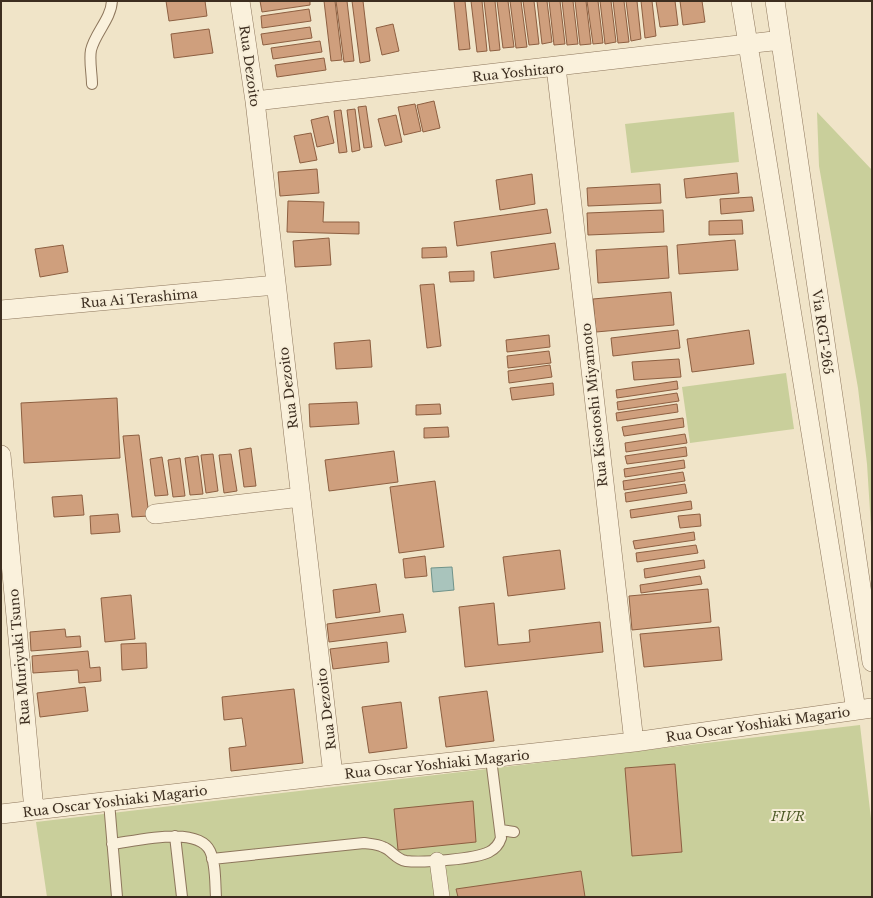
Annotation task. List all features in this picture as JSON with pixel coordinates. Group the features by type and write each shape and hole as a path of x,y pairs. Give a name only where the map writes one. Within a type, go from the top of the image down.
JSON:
{"street":[{"name":"Rua Dezoito","path":"240,1 255,101 333,775"},
{"path":"741,1 747,44 864,709"},
{"name":"Via RGT-265","path":"775,1 872,662"},
{"name":"Rua Yoshitaro","path":"255,101 781,40"},
{"name":"Rua Kisotoshi Miyamoto","path":"556,67 634,742"},
{"name":"Rua Ai Terashima","path":"1,310 276,285"},
{"name":"Rua Muriyuki Tsuno","path":"1,455 8,616 34,810"},
{"path":"155,514 301,497"},
{"name":"Rua Oscar Yoshiaki Magario","path":"1,814 333,775 491,759 634,742 864,709"},
{"path":"437,860 442,897"}],"lane":[{"path":"92,84 91,51 96,37 106,19 112,1"},
{"path":"212,859 364,843 382,846 393,855 406,861 437,860 480,855 490,852 500,841 501,830 491,759"},
{"path":"109,802 117,897"},
{"path":"501,830 514,832"},
{"path":"112,844 175,836 189,837 204,843 210,851 212,859 216,897"},
{"path":"175,836 182,897"}],"green space":[{"path":"734,112 739,162 631,173 625,124"},
{"path":"817,112 872,170 872,543 867,464 858,388 819,166"},
{"path":"786,373 794,429 690,443 682,387"},
{"name":"FIVR","path":"860,725 872,827 872,897 47,897 36,822"}],"water":[{"path":"452,567 454,590 433,592 431,568"}],"building":[{"path":"166,1 205,1 207,16 169,21"},
{"path":"260,1 310,1 310,5 262,12"},
{"path":"324,1 335,1 342,60 331,61"},
{"path":"336,1 347,1 354,61 344,62"},
{"path":"352,1 363,1 370,61 360,63"},
{"path":"454,1 465,1 470,49 459,50"},
{"path":"471,1 482,1 487,51 477,52"},
{"path":"484,1 495,1 500,50 490,51"},
{"path":"497,1 508,1 514,47 503,48"},
{"path":"510,1 521,1 527,47 516,48"},
{"path":"523,1 534,1 539,44 529,45"},
{"path":"537,1 547,1 552,42 542,44"},
{"path":"549,1 560,1 565,44 554,45"},
{"path":"562,1 573,1 578,44 567,45"},
{"path":"575,1 586,1 591,44 580,45"},
{"path":"587,1 598,1 603,43 593,44"},
{"path":"600,1 611,1 616,42 605,44"},
{"path":"613,1 624,1 629,42 618,43"},
{"path":"626,1 637,1 641,39 631,41"},
{"path":"641,1 652,1 656,36 645,38"},
{"path":"656,1 675,1 678,25 660,27"},
{"path":"680,1 702,1 705,22 683,25"},
{"path":"309,9 311,21 262,28 261,16"},
{"path":"393,24 399,51 382,55 376,28"},
{"path":"310,27 312,38 263,45 261,34"},
{"path":"209,29 213,53 174,58 171,34"},
{"path":"320,41 322,52 273,59 271,48"},
{"path":"324,58 326,70 277,77 275,65"},
{"path":"434,101 440,128 423,132 417,105"},
{"path":"415,104 421,131 404,135 398,107"},
{"path":"366,106 372,147 364,148 358,107"},
{"path":"355,109 360,150 352,152 347,110"},
{"path":"341,110 347,152 339,153 334,111"},
{"path":"396,115 402,142 385,146 378,119"},
{"path":"328,116 334,143 317,147 311,120"},
{"path":"311,133 317,160 300,163 294,136"},
{"path":"317,169 319,193 280,196 278,172"},
{"path":"737,173 739,193 686,198 684,179"},
{"path":"532,174 535,204 500,210 496,180"},
{"path":"660,184 661,203 588,206 587,188"},
{"path":"752,197 754,211 721,214 720,199"},
{"path":"288,201 324,202 323,222 359,222 359,234 287,232"},
{"path":"547,209 551,233 457,246 454,222"},
{"path":"663,210 664,232 588,235 587,213"},
{"path":"742,220 743,234 709,235 709,221"},
{"path":"329,238 331,265 295,267 293,241"},
{"path":"735,240 738,270 679,274 677,245"},
{"path":"555,243 559,269 494,278 491,252"},
{"path":"63,245 68,272 40,277 35,249"},
{"path":"667,246 669,278 598,283 596,250"},
{"path":"446,247 447,257 422,258 422,248"},
{"path":"474,271 474,281 450,282 449,272"},
{"path":"434,284 441,346 427,348 420,285"},
{"path":"671,292 674,325 596,332 593,299"},
{"path":"678,330 680,348 613,356 611,338"},
{"path":"749,330 754,364 692,372 687,339"},
{"path":"549,335 550,347 507,352 506,340"},
{"path":"370,340 372,367 336,369 334,343"},
{"path":"549,351 551,363 508,368 507,356"},
{"path":"679,359 681,377 634,380 632,362"},
{"path":"550,365 552,377 509,383 508,371"},
{"path":"677,381 678,389 617,398 616,390"},
{"path":"553,383 554,395 512,400 510,388"},
{"path":"677,393 679,401 618,410 617,402"},
{"path":"117,398 120,458 24,463 21,403"},
{"path":"357,402 359,424 310,427 309,404"},
{"path":"440,404 441,414 416,415 416,405"},
{"path":"677,404 678,412 617,421 616,413"},
{"path":"683,418 684,427 624,436 622,427"},
{"path":"448,427 449,437 424,438 424,428"},
{"path":"685,434 687,443 626,452 625,443"},
{"path":"139,435 149,516 132,517 123,436"},
{"path":"686,447 687,456 627,464 625,456"},
{"path":"251,448 256,486 244,487 239,450"},
{"path":"394,451 398,482 329,491 325,460"},
{"path":"213,454 218,491 206,493 201,455"},
{"path":"231,454 237,491 224,493 219,455"},
{"path":"198,456 203,494 190,495 185,458"},
{"path":"162,457 168,495 155,496 150,459"},
{"path":"180,458 185,496 173,497 168,460"},
{"path":"684,460 685,468 625,477 624,469"},
{"path":"683,472 685,481 624,490 623,481"},
{"path":"435,481 444,547 399,553 390,487"},
{"path":"685,484 687,493 626,502 625,493"},
{"path":"82,495 84,515 54,517 52,497"},
{"path":"691,501 692,509 631,518 630,510"},
{"path":"118,514 120,532 91,534 90,516"},
{"path":"700,514 701,526 680,528 678,516"},
{"path":"694,532 695,540 635,549 633,541"},
{"path":"696,545 698,553 637,562 636,553"},
{"path":"560,550 565,589 508,596 503,557"},
{"path":"425,556 427,576 405,578 403,559"},
{"path":"704,560 705,568 645,578 644,569"},
{"path":"700,576 702,584 641,593 640,585"},
{"path":"376,584 380,612 336,618 333,590"},
{"path":"708,589 711,622 632,630 629,596"},
{"path":"131,595 135,639 105,642 101,598"},
{"path":"494,603 498,645 530,642 529,630 600,622 603,652 465,667 459,607"},
{"path":"403,614 406,632 329,642 327,624"},
{"path":"719,627 722,660 644,667 640,634"},
{"path":"65,629 66,637 80,636 81,647 31,651 30,632"},
{"path":"387,642 389,662 333,669 330,649"},
{"path":"146,643 147,668 122,670 121,644"},
{"path":"88,651 90,668 100,667 101,681 79,683 78,670 33,673 32,656"},
{"path":"85,687 88,711 40,717 37,693"},
{"path":"294,689 303,763 231,771 229,748 246,746 242,718 224,720 222,697"},
{"path":"487,691 494,741 446,747 439,697"},
{"path":"401,702 407,748 369,753 362,707"},
{"path":"675,764 682,852 632,856 625,768"},
{"path":"473,801 476,842 398,850 394,809"},
{"path":"581,871 585,897 458,897 456,889"}]}
